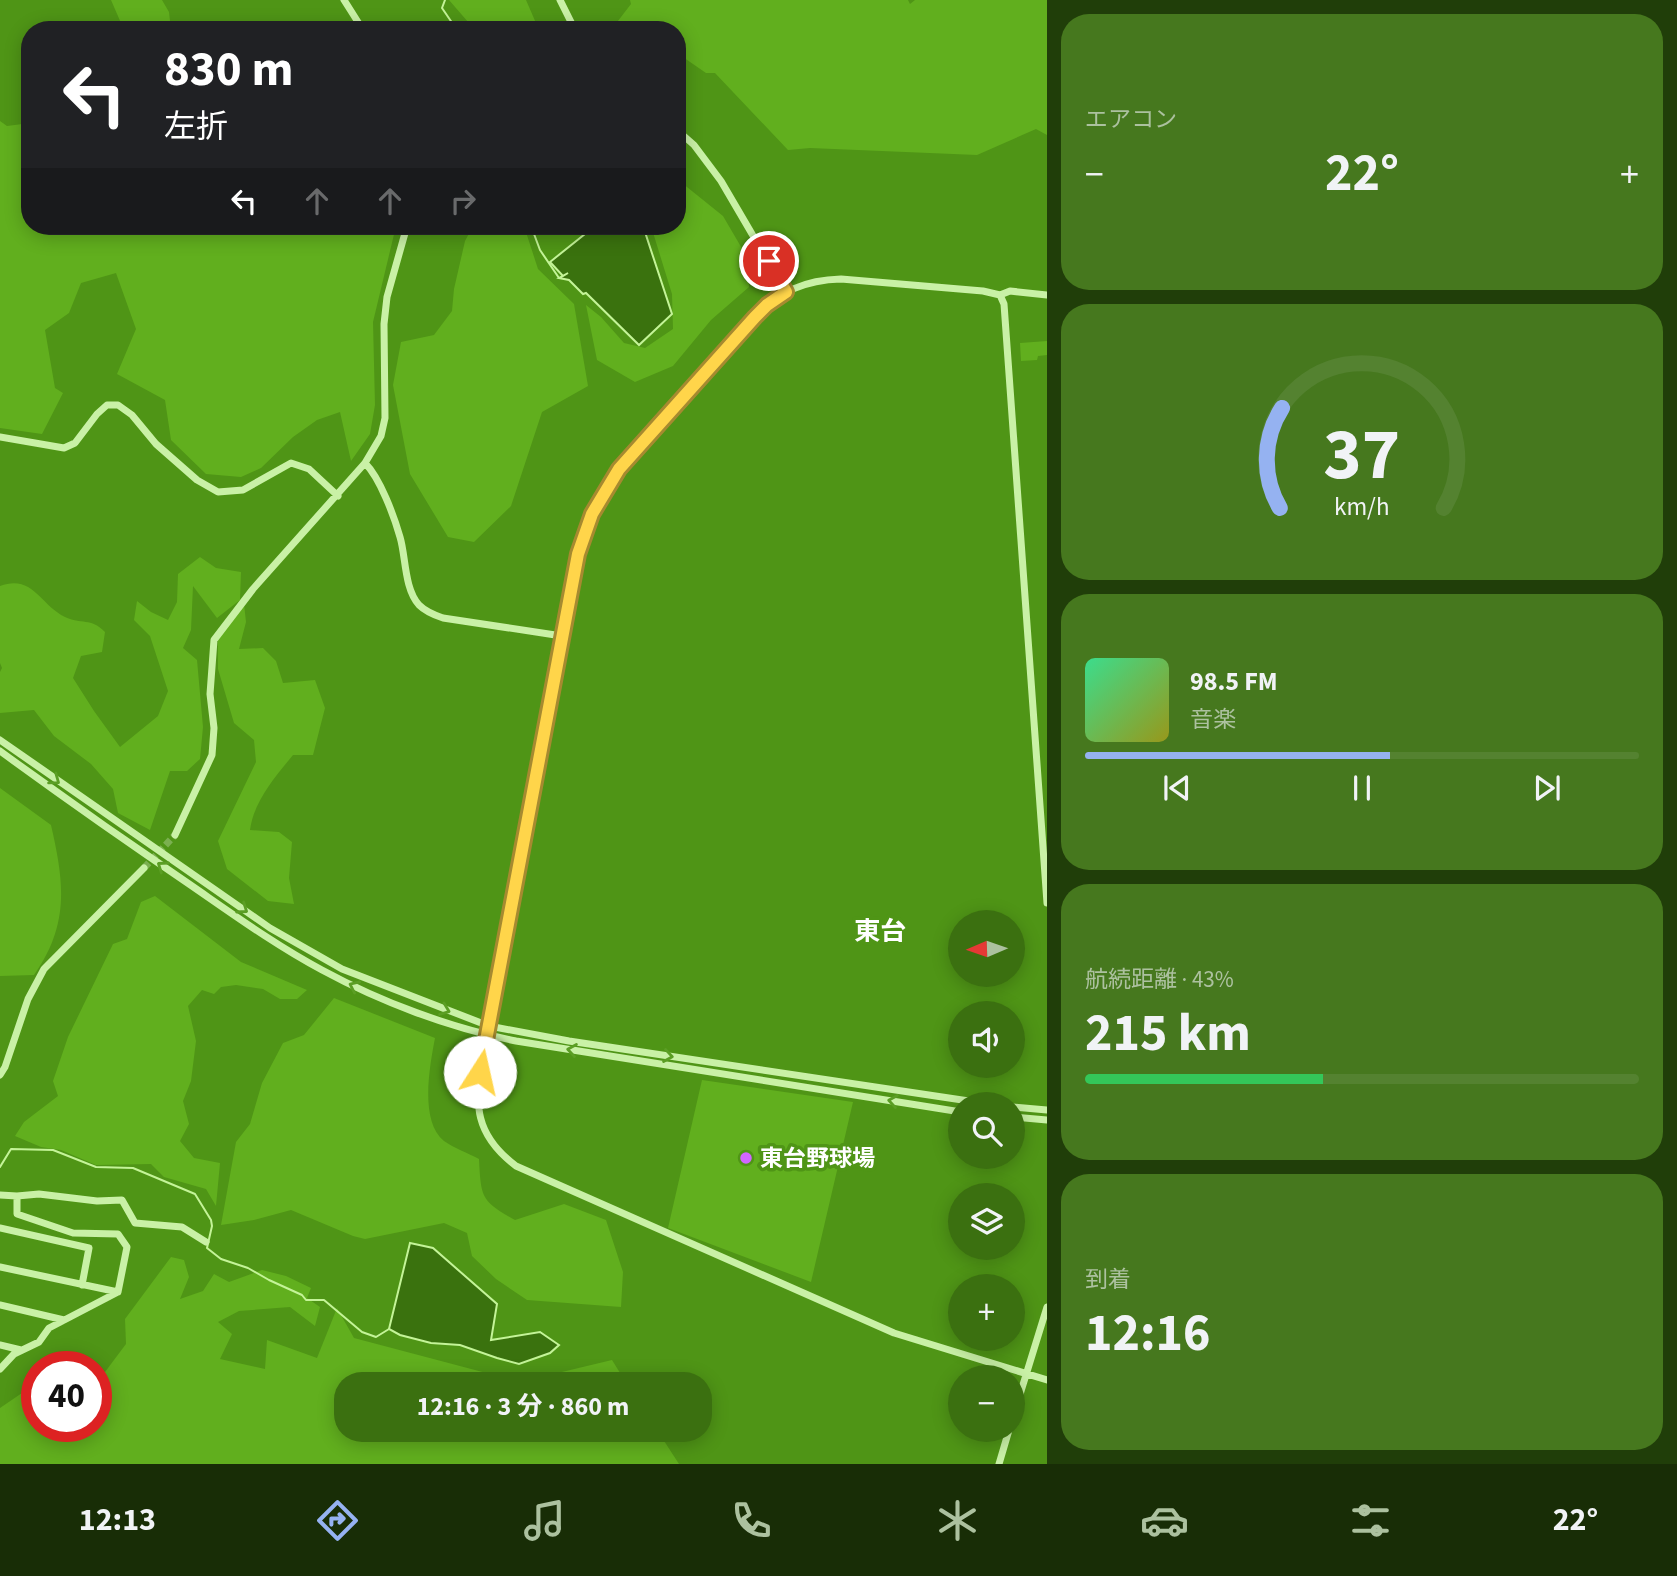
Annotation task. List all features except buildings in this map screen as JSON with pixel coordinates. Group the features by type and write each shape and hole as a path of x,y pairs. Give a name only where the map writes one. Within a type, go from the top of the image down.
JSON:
{"street":[{"path":"344,0 357,21"},
{"path":"560,0 570,21"},
{"path":"686,138 722,181 786,292"},
{"path":"175,835 212,755 215,728 210,694 214,640 253,589 338,496 365,463 381,436 385,418 384,324 387,297 404,235"},
{"path":"1047,295 1010,291 1000,295 983,291 841,279 807,283 786,292 755,317 608,485 586,528 578,554 477,1086 478,1112 482,1125 495,1147 516,1166 894,1333 1047,1380"},
{"path":"1000,295 1004,304 1047,902"},
{"path":"0,437 64,448 75,443 107,405 118,405 132,415 156,444 197,480 218,492 243,491 291,463 309,469 338,496"},
{"path":"365,463 374,471 400,536 410,585 417,603 429,613 443,618 562,636"},
{"path":"0,740 270,928 317,956 364,979 489,1026 569,1041 948,1098"},
{"path":"0,751 180,878 319,969 410,1009 487,1035 948,1110"},
{"path":"0,1075 28,999 44,969 144,868"},
{"path":"1025,1108 1047,1110"},
{"path":"1025,1118 1047,1120"},
{"path":"0,1195 39,1194 97,1201 122,1200 135,1223 182,1227 206,1242"},
{"path":"17,1196 17,1214 73,1233 121,1236 127,1247 118,1292"},
{"path":"0,1228 89,1248 82,1285"},
{"path":"0,1267 118,1292"},
{"path":"0,1369 14,1354 39,1342 49,1328 118,1292"},
{"path":"0,1305 65,1320"},
{"path":"1025,1379 1047,1307"},
{"path":"0,1345 22,1350"},
{"path":"999,1464 1005,1442"}],"shaded area":[{"path":"111,0 162,0 169,12 170,21 120,21"},
{"path":"449,0 526,0 535,21 467,21"},
{"path":"630,0 908,0 910,4 915,0 1047,0 1047,135 1036,129 977,155 810,148 788,150 715,73 706,73 686,59 686,21 618,21 631,4"},
{"path":"0,121 7,126 21,124 21,235 394,235 373,322 375,405 370,434 351,461 340,412 317,420 293,437 261,468 241,477 206,474 171,440 165,400 117,374 136,329 116,273 81,283 69,313 45,330 55,388 63,393 42,434 0,428"},
{"path":"686,186 723,216 747,257 749,287 711,320 673,366 635,382 597,360 586,305 601,317 624,343 645,348 673,329 672,294 654,235 686,235"},
{"path":"468,235 527,235 538,269 574,304 588,386 542,412 511,506 474,542 448,537 410,474 393,385 401,342 434,335 452,311"},
{"path":"584,235 646,235 672,314 639,345 586,293 583,294 569,280 559,278 563,276 550,262"},
{"path":"1047,341 1047,355 1038,356 1037,360 1021,361 1020,343"},
{"path":"200,557 216,568 241,572 240,600 217,618 193,586 191,630 183,648 197,660 203,727 200,759 187,771 170,771 150,830 118,813 113,789 91,764 54,736 34,710 0,713 0,586 11,583 28,587 56,612 71,619 95,624 105,632 102,652 81,656 73,678 120,747 158,716 168,691 150,636 134,620 137,601 168,620 177,602 178,574"},
{"path":"244,604 246,622 239,649 263,648 276,661 283,683 315,680 325,708 313,755 293,755 261,799 250,830 279,832 292,842 289,878 294,904 268,901 227,869 218,841 256,762 254,740 234,723 218,669 218,635"},
{"path":"0,788 51,825 59,865 59,920 46,956 34,975 0,976"},
{"path":"155,896 241,962 307,990 297,999 280,999 263,989 236,985 221,987 214,994 202,990 188,1006 196,1041 191,1081 183,1101 189,1124 180,1141 194,1158 220,1163 216,1206 206,1189 164,1177 151,1164 96,1165 61,1150 41,1147 15,1136 24,1122 58,1096 53,1081 68,1037 113,944 127,939 141,902"},
{"path":"334,998 435,1038 428,1092 431,1120 444,1141 479,1159 482,1190 495,1208 515,1220 564,1204 606,1220 623,1272 621,1307 527,1300 496,1279 472,1256 467,1233 444,1223 365,1239 291,1210 221,1225 236,1142 250,1124 262,1083 283,1043 304,1035"},
{"path":"702,1080 853,1102 811,1282 668,1228"},
{"path":"410,1243 433,1248 497,1304 491,1340 540,1332 559,1345 550,1353 519,1364 460,1345 431,1343 400,1335 389,1329"},
{"path":"171,1257 184,1260 189,1277 180,1299 203,1291 214,1274 229,1282 262,1270 286,1276 311,1288 307,1298 320,1307 315,1326 290,1307 239,1311 218,1322 232,1334 220,1359 265,1369 267,1340 317,1358 337,1308 354,1338 482,1372 334,1372 334,1442 665,1442 679,1464 0,1464 0,1408 21,1394 21,1442 112,1442 112,1363 126,1344 125,1319"},
{"path":"612,1360 620,1372 562,1372"}],"waterway":[{"path":"445,0 442,8 451,21"},
{"path":"534,235 540,250 559,278"},
{"path":"0,1167 11,1149 53,1150 96,1167 133,1168 195,1194 211,1220 207,1248 221,1259 248,1268 302,1295 306,1300 324,1300 362,1332 376,1337 389,1329"}],"tunnel":[{"path":"144,868 175,835"}],"place":[{"name":"東台野球場","path":"746,1158"}],"district":[{"name":"東台","path":"880,931"}],"route":[{"path":"480,1072 578,554 586,528 598,502 619,469 755,317 786,292 769,261"}]}
